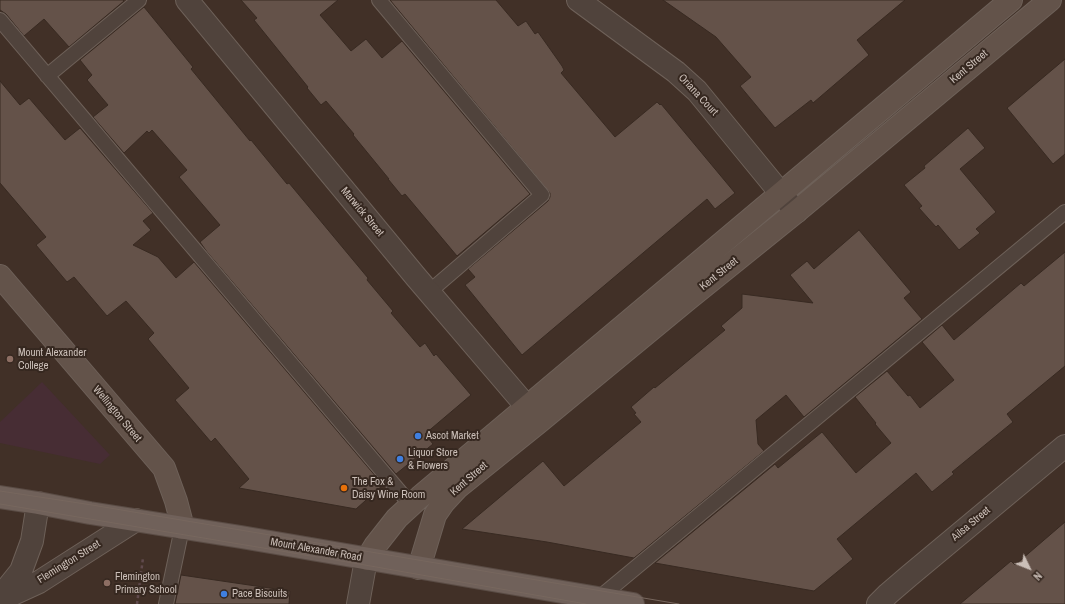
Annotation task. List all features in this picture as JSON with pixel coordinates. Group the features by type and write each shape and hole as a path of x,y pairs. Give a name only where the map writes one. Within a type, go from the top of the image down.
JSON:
{"main road":[{"name":"Mount Alexander Road","path":"0,497 633,604"}],"street":[{"name":"Marwick Street","path":"187,0 533,415"},
{"name":"Oriana Court","path":"578,0 676,72 697,91 796,212"},
{"name":"Kent Street","path":"419,568 434,515 463,482 533,415 781,194 1011,0"},
{"name":"Kent Street","path":"367,559 375,546 397,518 412,505 688,299 796,212 1050,0"},
{"name":"Wellington Street","path":"0,276 164,468 176,500 182,528"},
{"name":"Ailsa Street","path":"878,604 909,576 1065,446"},
{"name":"Flemington Street","path":"0,598 21,571 32,541 38,503"},
{"name":"Flemington Street","path":"0,598 39,582 136,520"},
{"path":"358,604 367,559"}],"lane":[{"path":"47,76 139,0"},
{"path":"379,0 542,195 429,292"},
{"path":"0,20 412,505"},
{"path":"599,598 1065,212"},
{"path":"166,604 182,528"}],"path":[{"path":"138,604 143,558"}],"shaded area":[{"path":"42,382 110,455 100,464 0,443 0,422"}],"building":[{"path":"0,0 124,1 69,47 44,19 24,36 6,14 0,10"},
{"path":"241,0 338,0 320,15 351,51 366,39 382,58 402,41 530,194 457,256 405,194 402,196 353,135 354,134 326,101 321,105 254,20 257,18"},
{"path":"390,0 496,0 518,26 526,21 535,34 538,32 562,66 564,70 561,73 615,137 657,102 660,105 661,104 735,193 715,209 707,199 522,355 465,285 475,277 468,269 548,201 550,193"},
{"path":"663,0 905,0 857,40 869,55 813,103 811,100 775,128 740,86 751,77 716,37"},
{"path":"144,7 193,67 191,69 250,141 251,140 287,184 289,183 368,278 367,280 393,311 391,313 420,347 425,343 434,356 436,354 471,395 425,434 433,444 396,474 200,242 220,225 179,177 187,170 152,130 149,133 147,131 124,153 93,117 108,105 87,80 92,75 80,60"},
{"path":"1065,59 1065,154 1053,164 1007,108"},
{"path":"0,81 20,105 29,98 65,140 80,128 153,213 143,221 151,230 133,245 158,257 176,278 194,262 383,485 356,509 239,488 249,479 215,438 211,442 175,400 189,388 148,339 154,333 126,301 107,316 74,277 67,282 36,245 46,237 0,183"},
{"path":"968,128 985,148 960,169 996,212 976,229 980,233 959,250 938,225 936,227 919,208 922,206 904,185 925,168 924,166"},
{"path":"859,230 911,292 904,298 922,319 804,417 786,395 756,420 758,444 764,451 634,558 547,542 462,529 543,461 564,486 641,422 634,414 636,413 631,407 725,330 721,326 742,308 742,294 813,303 790,275 807,261 814,269"},
{"path":"1065,252 1065,366 1007,414 1013,422 952,472 954,474 932,492 916,473 837,539 853,559 814,591 655,563 775,464 778,468 822,432 856,473 891,443 855,397 887,371 920,408 954,380 922,342 942,325 954,340 1021,283 1024,286"},
{"path":"1065,522 1065,604 960,604 1011,561 1015,565"},
{"path":"181,575 290,591 289,604 175,604"}],"tram line":[{"path":"0,491 92,505 679,604"},
{"path":"0,504 365,565 586,604"}],"place":[{"name":"Mount Alexander College","path":"10,359"},
{"name":"Ascot Market","path":"418,436"},
{"name":"Liquor Store & Flowers","path":"400,459"},
{"name":"The Fox & Daisy Wine Room","path":"344,488"},
{"name":"Flemington Primary School","path":"107,583"},
{"name":"Pace Biscuits","path":"224,594"}]}
